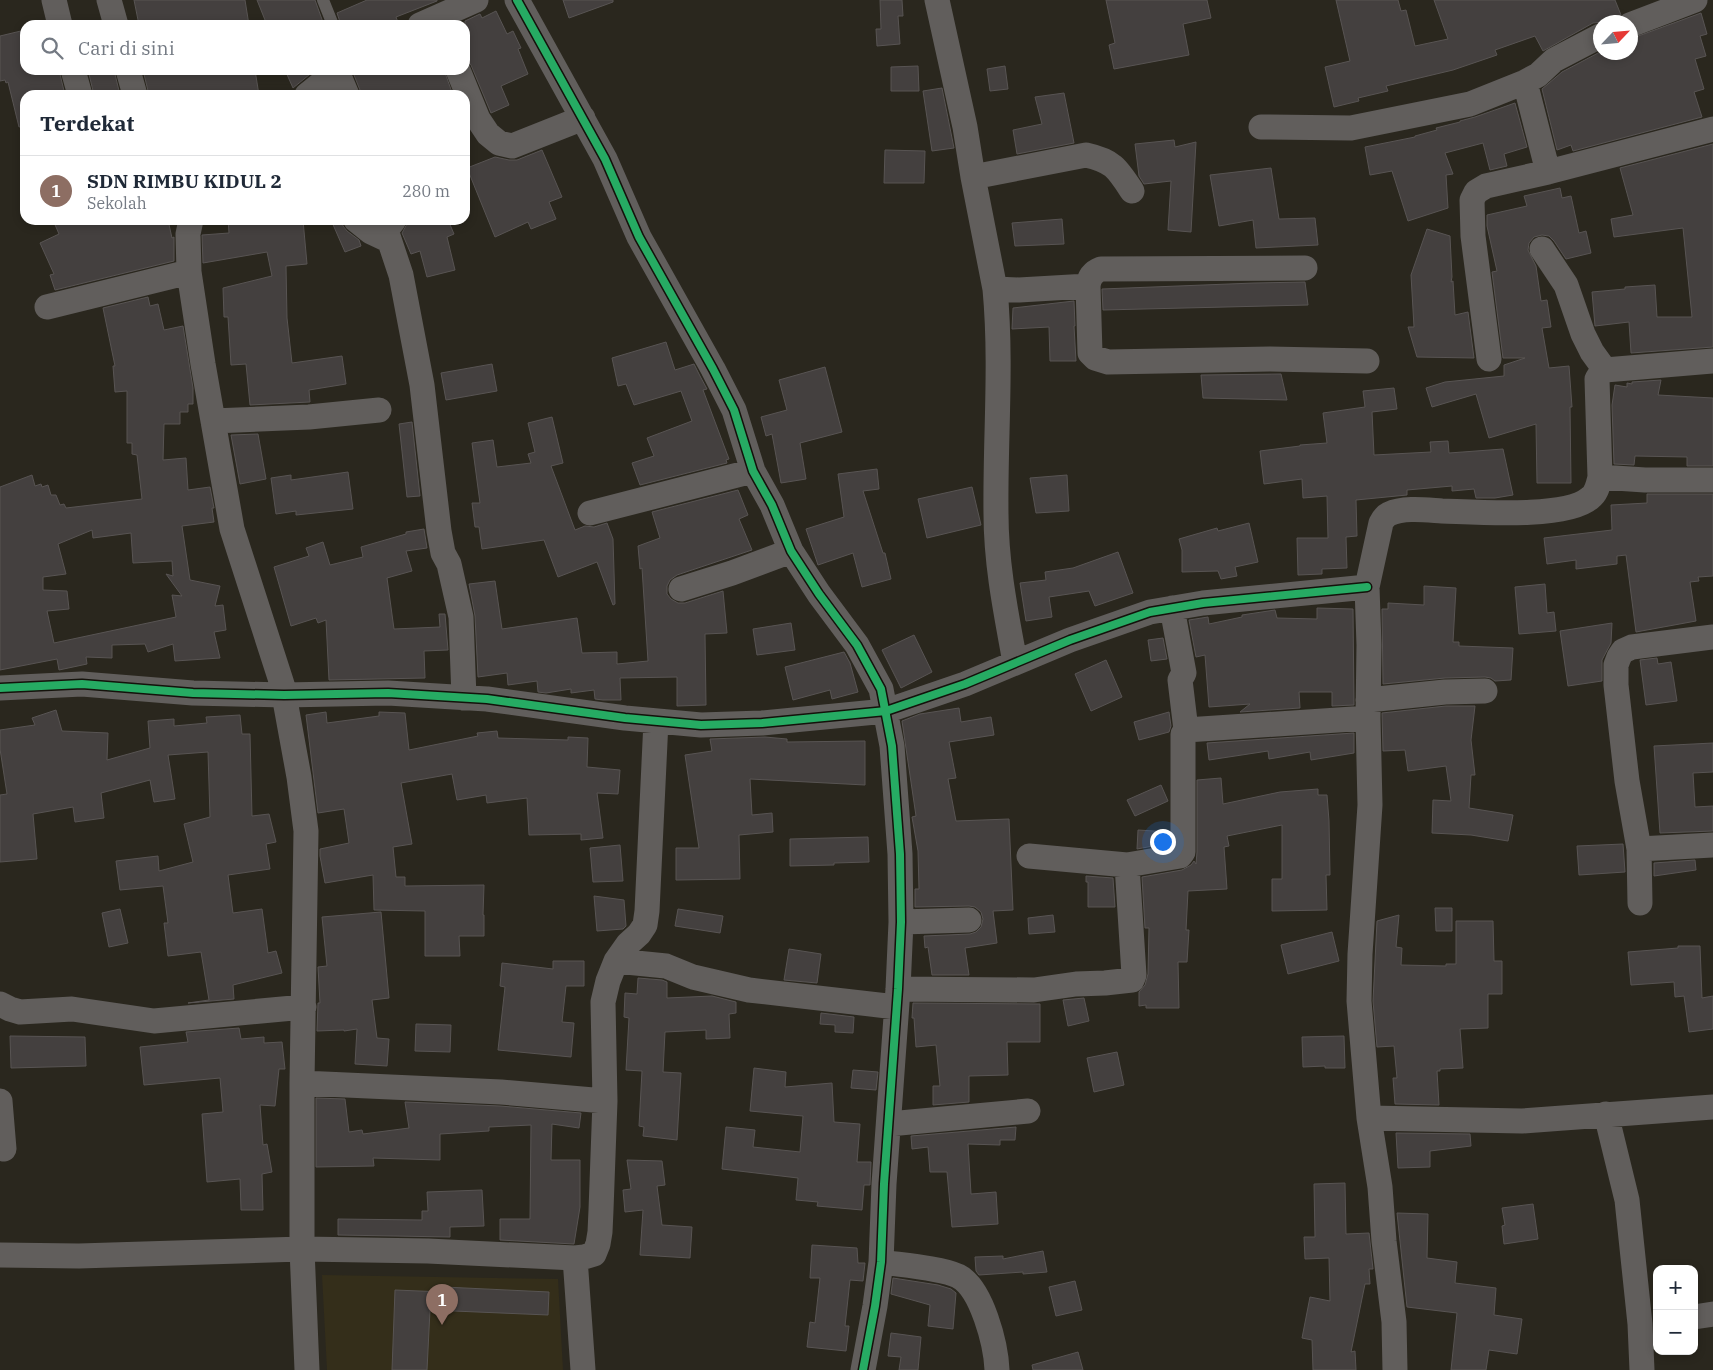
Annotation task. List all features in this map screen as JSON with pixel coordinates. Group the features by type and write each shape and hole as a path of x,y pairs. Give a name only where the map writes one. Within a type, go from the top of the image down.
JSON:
{"street":[{"path":"54,0 59,20"},
{"path":"109,0 115,20"},
{"path":"437,20 476,0"},
{"path":"517,0 605,159 639,236 734,410 753,471 772,505 791,551 819,594 857,645 881,689 892,746 900,854 901,922 881,1262 863,1370"},
{"path":"937,0 965,127 972,177 995,288 998,317 999,369 996,515 1004,604 1015,662"},
{"path":"1638,22 1695,0"},
{"path":"1261,127 1351,128 1465,105 1525,82 1538,75 1554,60 1593,40"},
{"path":"74,75 79,90"},
{"path":"129,75 134,90"},
{"path":"313,90 332,75"},
{"path":"339,75 345,90"},
{"path":"460,75 466,90"},
{"path":"1525,82 1548,172"},
{"path":"470,99 478,119 488,134 499,143 512,146 583,118"},
{"path":"1489,359 1473,236 1472,198 1479,189 1713,129"},
{"path":"972,177 1086,155 1112,164 1132,191"},
{"path":"190,225 188,234 189,272 232,529 282,684 299,777 306,831 302,1083 302,1249 307,1370"},
{"path":"362,225 371,232 391,230 395,255 405,292 422,385 431,472 443,553 449,564 460,617 464,698"},
{"path":"1542,249 1566,286 1583,334 1592,352 1605,370"},
{"path":"1306,268 1101,269 1095,271 1089,279 1088,286 1088,339 1090,353 1095,358 1108,362 1270,359 1367,361"},
{"path":"47,307 189,272"},
{"path":"995,288 1019,290 1088,286"},
{"path":"1395,1370 1394,1322 1384,1241 1380,1187 1369,1118 1359,993 1370,805 1368,709 1370,644 1367,587 1381,522 1390,514 1408,510 1500,514 1565,509 1591,498 1600,477 1597,379 1602,371 1713,361"},
{"path":"213,421 309,417 379,410"},
{"path":"590,513 753,471"},
{"path":"1600,477 1645,480 1713,480"},
{"path":"681,589 732,573 791,551"},
{"path":"0,688 82,684 193,693 284,695 388,693 487,699 578,712 701,725 762,723 886,711 966,684 1070,640 1150,612 1367,587"},
{"path":"1029,856 1128,865 1180,856 1183,852 1183,734 1186,730 1180,680 1184,673 1172,608"},
{"path":"1640,903 1639,849 1620,730 1616,664 1623,651 1632,646 1713,638"},
{"path":"1186,730 1368,709 1445,692 1486,691"},
{"path":"0,1254 79,1256 302,1249 428,1251 575,1258 594,1254 598,1244 601,1225 605,1101 603,1002 608,980 616,961 645,925 656,721"},
{"path":"1639,849 1713,845"},
{"path":"616,961 666,966 694,977 749,990 897,998 1034,990 1076,984 1126,982 1132,980 1134,975 1128,865"},
{"path":"901,922 970,920"},
{"path":"0,1004 10,1010 20,1012 72,1009 154,1020 304,1007"},
{"path":"302,1083 501,1092 605,1101"},
{"path":"0,1101 4,1149"},
{"path":"1369,1118 1522,1121 1713,1107"},
{"path":"889,1124 1028,1111"},
{"path":"1606,1114 1627,1200 1649,1323 1642,1370"},
{"path":"575,1258 583,1370"},
{"path":"881,1262 949,1272 960,1277 968,1284 988,1320 997,1352 998,1370"},
{"path":"1698,1316 1713,1314"}],"lane":[{"path":"324,0 331,20"}],"shaded area":[{"path":"322,1275 558,1279 563,1370 327,1370"}],"building":[{"path":"134,0 245,0 248,20 138,20"},
{"path":"257,0 315,0 322,20 265,20"},
{"path":"367,0 437,0 396,17 397,20 339,20 337,13"},
{"path":"563,0 613,0 613,2 569,18"},
{"path":"880,0 902,0 903,16 898,16 900,44 877,46 876,29 881,29"},
{"path":"1106,0 1207,0 1211,18 1183,24 1189,55 1114,69 1109,45 1115,43"},
{"path":"1336,0 1398,0 1401,11 1406,10 1415,46 1448,39 1434,0 1615,0 1621,15 1593,15 1593,23 1543,51 1535,36 1495,50 1497,55 1453,70 1386,86 1388,91 1358,98 1359,101 1334,107 1325,67 1350,61"},
{"path":"496,11 507,34 513,31 521,48 518,49 528,74 501,86 509,105 491,113 470,64 470,20 467,20 480,14 482,18"},
{"path":"1701,13 1707,34 1700,36 1706,56 1695,59 1704,89 1694,92 1702,117 1573,151 1571,145 1557,150 1542,89 1562,72 1593,56 1593,60 1638,60 1638,36"},
{"path":"20,31 20,75 60,75 64,90 20,90 20,127 8,82 6,83 5,80 0,81 0,36"},
{"path":"918,66 919,91 891,91 891,67"},
{"path":"1005,66 1008,89 990,91 987,69"},
{"path":"89,75 115,75 119,90 93,90"},
{"path":"144,75 256,75 258,90 148,90"},
{"path":"287,75 309,75 293,88"},
{"path":"354,75 446,75 451,90 360,90"},
{"path":"942,88 954,148 932,151 923,91"},
{"path":"1064,93 1074,143 1017,154 1013,130 1042,124 1035,97"},
{"path":"1515,103 1527,147 1504,154 1507,166 1490,170 1483,143 1445,153 1453,174 1446,175 1448,208 1408,221 1392,171 1370,175 1365,147 1415,137 1437,130 1436,128 1460,122"},
{"path":"1174,140 1175,147 1196,142 1191,232 1168,230 1171,181 1144,184 1139,176 1135,144"},
{"path":"1713,144 1713,347 1631,353 1629,322 1595,326 1592,292 1655,285 1657,317 1692,317 1683,228 1614,237 1611,219 1633,215 1620,168"},
{"path":"542,150 562,197 549,202 556,219 531,229 528,222 495,237 470,175 470,167 495,157 517,160"},
{"path":"885,150 925,151 924,183 884,183"},
{"path":"1271,168 1279,219 1315,218 1318,245 1256,248 1253,220 1219,226 1210,175"},
{"path":"1560,188 1562,198 1571,196 1579,233 1586,231 1591,253 1566,259 1549,236 1534,237 1529,243 1528,250 1536,266 1541,301 1547,300 1551,327 1542,328 1549,368 1569,366 1572,407 1570,407 1571,483 1537,483 1536,424 1489,438 1476,394 1432,407 1426,388 1445,382 1504,376 1504,365 1525,358 1503,358 1492,272 1497,271 1487,226 1487,215 1527,206 1524,196"},
{"path":"1062,219 1064,244 1015,246 1012,223"},
{"path":"55,225 169,225 172,238 174,237 174,261 55,290 50,275 54,274 40,243 59,234"},
{"path":"228,225 303,225 307,264 286,266 287,318 292,363 342,356 346,384 309,390 310,402 250,405 246,364 231,365 228,317 224,317 223,288 272,276 267,252 203,263 202,235 229,233"},
{"path":"333,225 343,225 347,231 359,240 361,246 345,252"},
{"path":"406,225 450,225 454,234 447,237 455,270 427,277 420,251 411,254 402,233"},
{"path":"1427,229 1450,236 1451,282 1453,281 1455,315 1468,312 1474,358 1417,357 1408,327 1414,327 1411,275"},
{"path":"1305,282 1308,305 1103,310 1102,289"},
{"path":"148,297 150,306 158,304 164,330 183,326 193,388 193,404 188,404 188,412 180,412 180,424 164,424 163,460 186,458 188,490 210,487 214,508 212,508 214,522 182,526 190,580 220,586 215,606 223,605 226,630 214,632 220,658 175,661 173,644 148,652 145,644 112,645 112,658 86,657 87,664 59,670 57,659 0,670 0,487 32,475 35,486 41,484 42,487 48,485 51,495 56,495 60,505 64,504 66,508 142,499 137,455 132,454 132,443 127,443 127,391 115,392 113,366 115,366 103,308","holes":["92,530 93,538 131,533 133,563 172,561 173,576 166,574 182,596 172,595 176,617 54,643 47,611 69,609 67,591 43,590 43,577 66,574 58,544"]},
{"path":"1074,301 1076,361 1050,361 1049,327 1012,329 1013,308"},
{"path":"666,342 675,370 694,364 707,389 703,390 729,459 726,460 727,463 640,485 632,463 654,456 647,438 692,421 681,391 634,405 626,384 618,386 612,358"},
{"path":"492,364 497,391 446,400 441,373"},
{"path":"825,367 842,432 800,443 806,479 781,483 772,434 766,436 761,417 787,410 779,380"},
{"path":"1281,374 1287,400 1203,398 1201,375"},
{"path":"1661,380 1658,395 1713,398 1713,466 1687,466 1687,457 1635,456 1634,465 1614,464 1612,405 1615,385 1627,387 1627,383"},
{"path":"1394,388 1397,409 1372,412 1374,455 1431,452 1430,442 1448,441 1449,453 1503,449 1513,495 1495,498 1476,498 1474,489 1452,491 1452,486 1407,490 1407,495 1356,500 1357,536 1346,537 1347,568 1322,569 1322,574 1298,575 1297,538 1328,538 1327,496 1303,498 1302,479 1264,484 1260,451 1327,443 1323,413 1365,407 1363,391"},
{"path":"552,417 563,463 551,466 575,530 585,526 594,527 607,523 613,539 615,604 613,605 597,562 558,577 544,540 482,549 479,527 475,527 472,503 480,503 472,443 493,440 497,467 531,463 528,454 535,452 528,423"},
{"path":"412,422 420,496 407,497 399,424"},
{"path":"258,434 266,479 240,484 231,435"},
{"path":"877,469 879,489 863,491 883,553 885,553 891,579 862,587 853,553 818,565 806,529 844,517 838,474"},
{"path":"348,472 353,509 296,515 296,511 276,514 271,478 291,475 291,480"},
{"path":"1067,475 1069,511 1036,513 1030,478"},
{"path":"972,487 981,525 927,538 918,499"},
{"path":"738,490 748,515 739,519 752,550 677,575 670,580 667,586 667,594 678,603 685,603 723,591 727,633 705,634 706,705 677,706 677,677 620,678 621,700 603,700 595,699 594,690 571,693 571,689 546,693 538,692 537,681 508,685 507,673 478,677 475,616 469,584 495,581 502,629 577,618 582,653 617,652 617,664 648,661 642,568 640,569 638,546 660,538 652,512"},
{"path":"1647,494 1713,494 1713,576 1698,577 1699,581 1690,582 1696,621 1636,632 1626,555 1617,556 1617,564 1576,569 1576,560 1547,564 1544,538 1612,530 1611,505 1647,503"},
{"path":"1249,523 1258,562 1235,567 1237,576 1221,579 1218,571 1182,572 1182,550 1179,539 1217,528 1218,531"},
{"path":"424,529 427,548 406,551 412,571 387,578 394,629 440,627 439,614 445,614 448,650 424,651 425,678 329,680 326,620 318,623 316,618 291,626 274,567 309,556 306,548 323,542 330,565 363,557 361,547 406,534 406,532"},
{"path":"1118,552 1133,593 1095,606 1089,591 1049,597 1052,617 1026,621 1020,583 1046,580 1045,572 1073,568"},
{"path":"1545,584 1547,613 1554,612 1556,631 1519,634 1515,587"},
{"path":"1424,586 1456,588 1453,642 1459,642 1459,646 1513,648 1511,680 1495,681 1485,677 1445,678 1383,684 1382,609 1388,609 1388,603 1424,605"},
{"path":"1317,608 1353,609 1354,705 1332,706 1332,692 1299,692 1300,708 1240,712 1250,704 1209,707 1205,655 1196,657 1189,620 1208,617 1209,624 1242,617 1242,615 1275,610 1277,618 1317,619"},
{"path":"791,623 795,650 757,655 753,629"},
{"path":"1612,623 1611,643 1602,660 1602,681 1568,686 1560,631"},
{"path":"914,635 932,672 901,688 882,650"},
{"path":"1163,638 1167,659 1151,661 1148,640"},
{"path":"844,652 850,663 858,692 832,699 830,690 793,700 785,667"},
{"path":"1657,658 1658,664 1671,662 1677,701 1646,705 1640,660"},
{"path":"1106,660 1122,697 1091,711 1075,674"},
{"path":"1446,706 1475,706 1471,740 1475,775 1471,775 1469,808 1513,815 1508,841 1471,835 1432,833 1433,800 1451,801 1446,766 1408,771 1405,750 1383,751 1382,713"},
{"path":"959,708 961,722 991,717 994,735 949,742 956,778 948,779 956,821 1009,819 1013,910 993,911 997,943 965,948 969,975 932,975 928,947 925,948 924,936 970,934 976,932 981,927 983,919 981,912 975,907 915,907 915,889 919,889 918,851 912,817 916,816 902,721 920,714"},
{"path":"56,710 62,731 108,733 107,760 150,748 148,721 174,719 174,726 207,723 206,717 240,715 242,734 250,734 252,816 269,814 276,842 266,844 270,869 228,875 233,913 262,909 268,953 276,951 282,973 233,985 234,999 188,1003 209,1000 201,952 168,956 164,923 168,923 163,886 120,890 116,861 158,856 159,871 193,862 184,824 210,817 208,752 168,755 175,799 154,802 150,780 101,793 104,818 75,822 73,807 33,814 37,859 0,862 0,795 7,794 0,749 0,730 35,725 32,718"},
{"path":"326,712 327,723 379,716 379,712 405,713 409,750 478,736 477,733 497,731 498,738 568,740 568,737 588,738 587,767 620,770 618,794 597,793 603,838 581,840 581,834 529,835 527,798 487,803 486,795 457,800 452,774 401,783 412,844 393,847 396,877 405,877 405,886 484,885 484,936 459,936 460,956 425,956 425,911 374,910 373,875 325,883 320,849 349,843 344,809 318,813 306,715"},
{"path":"1169,712 1171,726 1169,732 1139,740 1134,722"},
{"path":"1354,733 1354,753 1311,760 1310,752 1269,759 1268,751 1209,760 1207,743"},
{"path":"765,737 787,739 787,742 865,741 865,785 750,779 752,815 772,813 773,832 739,835 740,879 676,880 676,848 699,848 685,755 712,751 710,739"},
{"path":"1713,743 1713,772 1693,773 1695,807 1713,806 1713,831 1660,833 1654,746"},
{"path":"1221,778 1223,804 1280,792 1318,789 1318,795 1327,795 1330,875 1326,875 1327,910 1272,911 1272,879 1282,879 1282,825 1227,836 1229,846 1224,847 1227,889 1188,891 1186,930 1189,930 1187,962 1178,962 1179,1008 1146,1008 1146,1005 1139,1006 1139,992 1145,985 1148,974 1149,928 1145,928 1142,877 1182,870 1194,861 1196,864 1197,780"},
{"path":"1161,785 1168,801 1135,816 1127,800"},
{"path":"1138,830 1169,832 1169,843 1137,849"},
{"path":"868,837 869,862 790,866 790,839"},
{"path":"1623,844 1625,872 1579,875 1577,846"},
{"path":"620,845 623,881 593,882 590,848"},
{"path":"1695,860 1696,870 1654,876 1654,863"},
{"path":"1086,876 1113,878 1115,907 1088,907 1088,882 1086,882"},
{"path":"594,896 624,900 626,926 623,929 597,931"},
{"path":"1435,908 1452,908 1452,931 1436,931"},
{"path":"120,909 128,943 109,947 102,913"},
{"path":"678,909 723,916 720,933 675,926"},
{"path":"381,912 389,998 372,1000 377,1038 389,1039 387,1066 355,1064 357,1029 317,1031 318,1003 320,1003 318,967 327,966 322,917"},
{"path":"1053,915 1055,932 1029,934 1028,918"},
{"path":"1399,915 1396,947 1402,948 1401,965 1446,966 1446,964 1456,964 1456,921 1493,921 1494,961 1502,961 1502,994 1488,994 1488,1028 1460,1029 1463,1068 1440,1069 1440,1071 1437,1071 1439,1105 1395,1104 1393,1078 1397,1078 1394,1046 1377,1047 1373,1001 1377,921"},
{"path":"1332,932 1339,961 1288,974 1281,945"},
{"path":"1678,946 1700,946 1702,998 1713,996 1713,1029 1689,1032 1684,996 1675,997 1674,982 1631,985 1628,952 1678,948"},
{"path":"789,949 821,954 817,983 784,980"},
{"path":"553,961 584,961 584,986 566,986 562,1022 574,1023 571,1057 498,1050 505,987 500,986 502,963 553,969"},
{"path":"638,978 667,982 667,998 712,996 736,1002 736,1013 729,1014 730,1038 706,1039 706,1030 665,1032 663,1072 681,1073 677,1140 643,1136 644,1127 639,1126 642,1071 626,1070 629,1018 624,1017 625,993 637,994"},
{"path":"1084,998 1089,1021 1068,1026 1063,1000"},
{"path":"913,1003 1040,1004 1040,1042 1007,1042 1008,1075 969,1076 969,1102 933,1105 933,1086 940,1086 936,1045 916,1047 914,1018 912,1018"},
{"path":"821,1013 854,1017 853,1033 835,1032 835,1025 820,1024"},
{"path":"416,1024 451,1025 450,1052 415,1051"},
{"path":"239,1028 241,1039 264,1037 264,1043 282,1042 285,1069 279,1069 275,1106 260,1105 263,1145 267,1144 272,1172 262,1174 263,1210 241,1210 240,1179 207,1182 202,1114 223,1112 220,1078 144,1085 140,1047 188,1042 186,1032"},
{"path":"10,1036 85,1037 86,1066 11,1068"},
{"path":"1344,1036 1345,1068 1325,1068 1325,1066 1303,1067 1302,1037"},
{"path":"1117,1052 1124,1085 1094,1092 1087,1058"},
{"path":"754,1068 786,1072 785,1087 832,1083 834,1122 860,1124 857,1162 871,1162 870,1185 864,1185 862,1210 817,1206 818,1202 796,1200 798,1178 722,1169 726,1127 755,1130 753,1147 800,1152 803,1116 750,1111"},
{"path":"853,1070 878,1072 876,1090 851,1088"},
{"path":"316,1098 345,1099 349,1132 362,1130 363,1134 409,1128 405,1102 500,1106 581,1113 579,1128 552,1124 551,1160 580,1160 580,1207 574,1244 500,1240 500,1219 530,1219 531,1125 489,1127 489,1131 440,1134 440,1160 373,1158 374,1166 316,1167"},
{"path":"1016,1127 1015,1140 1000,1140 1000,1145 968,1144 971,1194 996,1192 998,1224 952,1227 947,1172 930,1172 928,1147 912,1149 911,1136"},
{"path":"1396,1133 1470,1134 1471,1146 1430,1151 1430,1167 1398,1168"},
{"path":"627,1160 662,1161 665,1185 657,1186 662,1225 692,1227 690,1258 640,1255 643,1210 625,1212 623,1190 631,1189"},
{"path":"1345,1183 1346,1234 1369,1233 1373,1269 1369,1269 1370,1284 1365,1284 1351,1352 1355,1351 1356,1370 1313,1370 1312,1340 1302,1338 1310,1297 1330,1301 1329,1258 1305,1259 1304,1237 1315,1237 1314,1184"},
{"path":"482,1190 484,1226 450,1227 450,1237 338,1235 338,1219 422,1220 422,1211 428,1211 427,1192"},
{"path":"1533,1204 1538,1239 1504,1244 1502,1226 1505,1225 1502,1208"},
{"path":"1397,1213 1428,1214 1427,1258 1457,1262 1455,1283 1496,1288 1494,1315 1522,1319 1517,1354 1489,1350 1486,1370 1451,1370 1457,1313 1407,1307"},
{"path":"812,1245 857,1248 858,1263 865,1263 863,1281 850,1280 845,1326 849,1326 846,1351 807,1347 810,1322 815,1323 820,1278 810,1278"},
{"path":"1043,1251 1047,1272 979,1275 976,1271 975,1257 1003,1256 1003,1259"},
{"path":"893,1278 938,1285 951,1289 956,1293 953,1329 928,1326 930,1305 891,1294"},
{"path":"1075,1281 1082,1310 1056,1316 1049,1287"},
{"path":"444,1287 549,1292 548,1315 430,1310 427,1370 392,1370 395,1290 444,1292"},
{"path":"891,1333 921,1337 918,1370 899,1370 901,1357 888,1356"},
{"path":"1078,1352 1083,1370 1033,1370 1032,1365"}],"cycle path":[{"path":"517,0 605,159 639,237 734,410 753,471 772,505 791,551 819,594 857,645 881,689 892,746 900,854 901,922 884,1184 881,1262 863,1370"},
{"path":"0,688 82,684 193,693 284,695 388,693 487,699 625,718 701,725 762,723 886,711 965,684 1070,640 1150,612 1203,603 1367,587"}],"place":[{"name":"SDN RIMBU KIDUL 2","path":"442,1325"}]}
